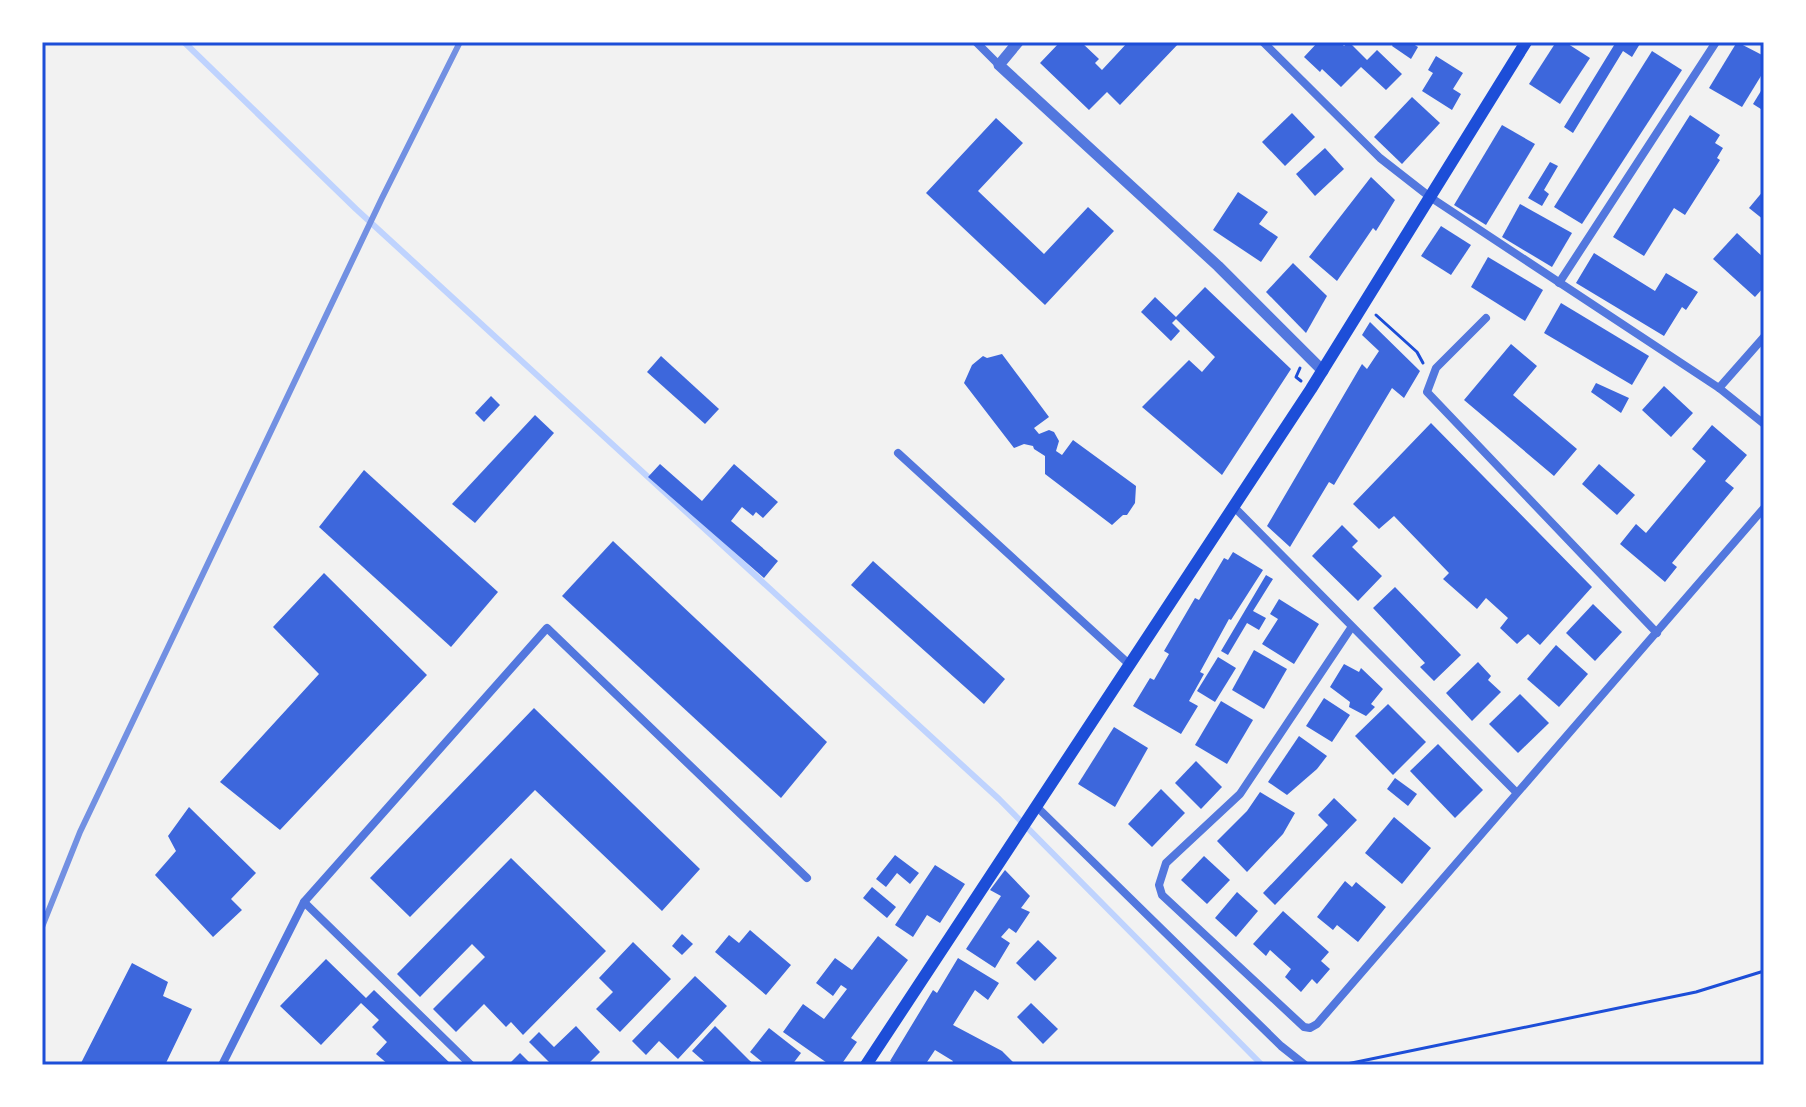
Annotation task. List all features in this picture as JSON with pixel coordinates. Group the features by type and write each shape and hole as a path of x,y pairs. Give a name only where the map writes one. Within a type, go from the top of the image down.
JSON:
{"main road":[{"path":"866,1065 1323,371 1526,42"}],"street":[{"path":"976,42 1218,266 1323,371"},
{"path":"999,65 1018,42"},
{"path":"1263,42 1380,158 1430,197 1719,388 1764,424"},
{"path":"1559,283 1716,42"},
{"path":"1486,318 1436,368 1427,392 1657,633"},
{"path":"1719,388 1764,337"},
{"path":"898,453 1130,665"},
{"path":"1234,507 1516,792"},
{"path":"1351,628 1240,794 1166,863 1159,885 1162,895 1304,1027 1310,1028 1317,1024 1764,508"},
{"path":"222,1065 304,902 547,628 807,878"},
{"path":"1033,812 1281,1046 1305,1065"},
{"path":"304,902 471,1065"}],"path":[{"path":"1363,305 1417,352 1418,358 1434,374"},
{"path":"1303,364 1296,377 1311,389"},
{"path":"1342,1065 1696,992 1764,971"}],"building":[{"path":"1060,42 1081,42 1099,59 1095,63 1102,70 1128,42 1180,42 1120,105 1107,92 1089,110 1040,63"},
{"path":"1318,42 1340,42 1344,46 1349,42 1367,60 1377,50 1402,74 1386,90 1361,67 1341,87 1304,57"},
{"path":"1394,42 1410,42 1418,47 1411,59 1392,46"},
{"path":"1556,42 1565,42 1590,58 1560,104 1529,84"},
{"path":"1616,42 1641,42 1632,57 1623,51 1573,133 1564,127"},
{"path":"1737,42 1764,56 1764,71 1742,107 1709,88"},
{"path":"1652,51 1682,70 1582,224 1554,207"},
{"path":"1436,56 1463,73 1453,89 1461,94 1452,110 1422,91 1433,73 1428,70"},
{"path":"1764,86 1764,111 1753,104"},
{"path":"1412,97 1440,123 1402,164 1374,137"},
{"path":"1292,113 1315,137 1285,166 1262,142"},
{"path":"1690,115 1720,135 1715,143 1723,148 1717,158 1720,160 1685,215 1674,208 1644,256 1613,237"},
{"path":"996,118 1023,143 978,191 1044,254 1088,207 1114,231 1045,305 926,193"},
{"path":"1502,125 1535,144 1486,225 1454,205"},
{"path":"1325,148 1344,169 1315,196 1296,174"},
{"path":"1550,162 1558,166 1544,190 1549,194 1542,206 1528,198"},
{"path":"1371,177 1395,200 1376,231 1373,228 1337,281 1309,257"},
{"path":"1764,190 1764,220 1749,208"},
{"path":"1238,192 1268,212 1259,224 1278,237 1261,262 1213,230"},
{"path":"1520,204 1572,233 1552,267 1502,237"},
{"path":"1441,226 1471,245 1451,275 1421,256"},
{"path":"1737,233 1764,258 1764,287 1755,297 1713,259"},
{"path":"1594,253 1655,291 1666,273 1698,292 1686,310 1682,307 1664,336 1576,283"},
{"path":"1488,257 1543,290 1525,321 1471,287"},
{"path":"1293,263 1327,296 1306,333 1266,292"},
{"path":"1205,287 1291,369 1222,475 1142,407 1189,360 1202,372 1215,357 1176,319 1172,323 1180,331 1171,341 1141,312 1155,297 1176,317"},
{"path":"1561,303 1649,356 1632,385 1544,333"},
{"path":"1370,322 1420,371 1404,398 1392,388 1334,485 1329,482 1290,547 1267,526 1362,364 1367,369 1379,351 1362,335"},
{"path":"1511,344 1537,366 1513,395 1577,449 1554,476 1464,400"},
{"path":"1002,354 1049,417 1034,428 1039,434 1049,430 1054,432 1059,441 1056,451 1062,455 1073,440 1136,486 1135,503 1127,515 1112,525 1045,474 1045,456 1033,446 1024,444 1014,448 964,383 972,365 983,356 987,358"},
{"path":"661,356 719,409 705,424 647,372"},
{"path":"1596,383 1629,398 1621,413 1591,392"},
{"path":"1664,386 1693,413 1671,437 1642,410"},
{"path":"491,396 500,405 484,422 475,413"},
{"path":"535,415 554,433 475,523 452,504"},
{"path":"1431,423 1592,587 1540,645 1528,634 1517,644 1500,628 1508,618 1486,598 1477,609 1443,579 1449,573 1394,516 1379,529 1353,504"},
{"path":"1712,425 1747,455 1725,481 1734,488 1672,563 1677,567 1665,582 1620,544 1636,524 1646,533 1706,461 1692,449"},
{"path":"660,464 702,501 734,464 778,502 763,518 756,512 753,516 742,507 731,521 778,561 764,578 648,477"},
{"path":"1599,464 1635,495 1617,515 1582,484"},
{"path":"364,470 498,592 451,647 319,527"},
{"path":"1342,525 1358,541 1352,547 1382,576 1358,601 1312,556"},
{"path":"613,541 827,742 781,798 562,596"},
{"path":"1233,552 1263,570 1229,619 1200,672 1204,674 1189,701 1198,706 1181,734 1133,706 1150,678 1154,680 1169,654 1164,651 1195,598 1199,600 1224,558 1228,560"},
{"path":"873,561 1005,679 984,704 851,585"},
{"path":"324,573 427,675 280,830 220,782 319,674 273,627"},
{"path":"1266,575 1273,579 1253,611 1266,618 1259,630 1247,623 1228,655 1221,651"},
{"path":"1395,587 1461,655 1434,681 1420,667 1425,663 1373,608"},
{"path":"1279,599 1319,624 1294,664 1262,644 1278,619 1270,614"},
{"path":"1593,604 1622,632 1595,661 1566,633"},
{"path":"1556,645 1588,674 1559,707 1527,679"},
{"path":"1254,650 1287,669 1264,709 1232,690"},
{"path":"1218,657 1236,668 1215,702 1197,691"},
{"path":"1478,662 1491,676 1488,680 1501,692 1472,721 1446,693"},
{"path":"1344,664 1359,672 1361,668 1383,689 1371,704 1375,707 1366,716 1349,707 1350,702 1330,687"},
{"path":"1520,694 1549,723 1518,753 1489,724"},
{"path":"1324,698 1350,715 1332,742 1306,726"},
{"path":"1221,701 1253,720 1227,764 1195,745"},
{"path":"1388,704 1426,742 1393,775 1355,736"},
{"path":"534,708 700,869 662,911 535,790 410,917 370,878"},
{"path":"1114,727 1148,748 1115,807 1078,784"},
{"path":"1299,736 1327,756 1287,795 1268,782"},
{"path":"1438,744 1483,790 1455,818 1410,771"},
{"path":"1196,761 1222,787 1201,809 1175,783"},
{"path":"1395,778 1417,794 1408,806 1387,789"},
{"path":"1161,789 1185,813 1152,847 1128,824"},
{"path":"1260,792 1295,813 1283,834 1247,872 1217,841 1247,811"},
{"path":"1334,798 1357,820 1275,905 1263,893 1328,825 1318,815"},
{"path":"189,807 256,873 231,899 242,910 213,937 155,875 176,851 168,836"},
{"path":"1394,817 1431,848 1402,884 1365,853"},
{"path":"895,855 919,873 910,884 897,873 886,887 876,879"},
{"path":"1204,856 1230,880 1207,904 1181,880"},
{"path":"511,858 606,951 523,1035 511,1022 506,1027 484,1004 456,1032 433,1009 485,957 472,944 420,997 397,974"},
{"path":"935,865 965,884 940,923 927,915 913,937 895,925"},
{"path":"1005,870 1030,896 1021,908 1030,912 1016,933 1009,928 1001,937 1010,943 995,968 966,949 1001,896 990,890"},
{"path":"1345,881 1352,887 1356,882 1386,907 1358,942 1337,925 1333,930 1317,917"},
{"path":"872,887 896,907 887,918 863,898"},
{"path":"1237,892 1258,911 1236,937 1215,918"},
{"path":"1283,911 1329,952 1321,961 1330,969 1317,984 1312,979 1301,992 1285,977 1291,969 1270,950 1266,956 1253,944"},
{"path":"750,930 791,965 766,995 715,952 729,935 739,943"},
{"path":"682,934 693,944 682,955 672,946"},
{"path":"878,936 908,960 851,1038 857,1042 841,1065 830,1065 783,1032 803,1004 824,1019 847,989 841,985 833,996 816,983 835,958 852,970"},
{"path":"1038,940 1057,958 1035,981 1016,963"},
{"path":"633,942 671,979 620,1032 596,1009 613,992 599,978"},
{"path":"958,958 999,983 988,1000 975,990 953,1025 1002,1051 1016,1065 951,1065 953,1061 935,1050 925,1065 897,1065 890,1061 933,990 937,993"},
{"path":"326,959 366,998 374,990 452,1065 389,1065 376,1054 387,1042 372,1027 379,1020 361,1003 321,1045 280,1006"},
{"path":"132,963 168,982 163,996 192,1009 165,1065 80,1065"},
{"path":"695,976 727,1006 678,1059 659,1041 646,1055 632,1041"},
{"path":"1031,1003 1058,1029 1043,1044 1017,1017"},
{"path":"576,1026 600,1052 587,1065 552,1065 529,1042 539,1032 554,1047"},
{"path":"715,1026 755,1065 708,1065 692,1051"},
{"path":"769,1028 801,1053 792,1065 766,1065 750,1052"},
{"path":"520,1053 532,1065 508,1065"}],"waterway":[{"path":"184,42 356,209 999,799 1262,1065"}],"railway":[{"path":"42,927 80,832 382,198 460,42"}]}
